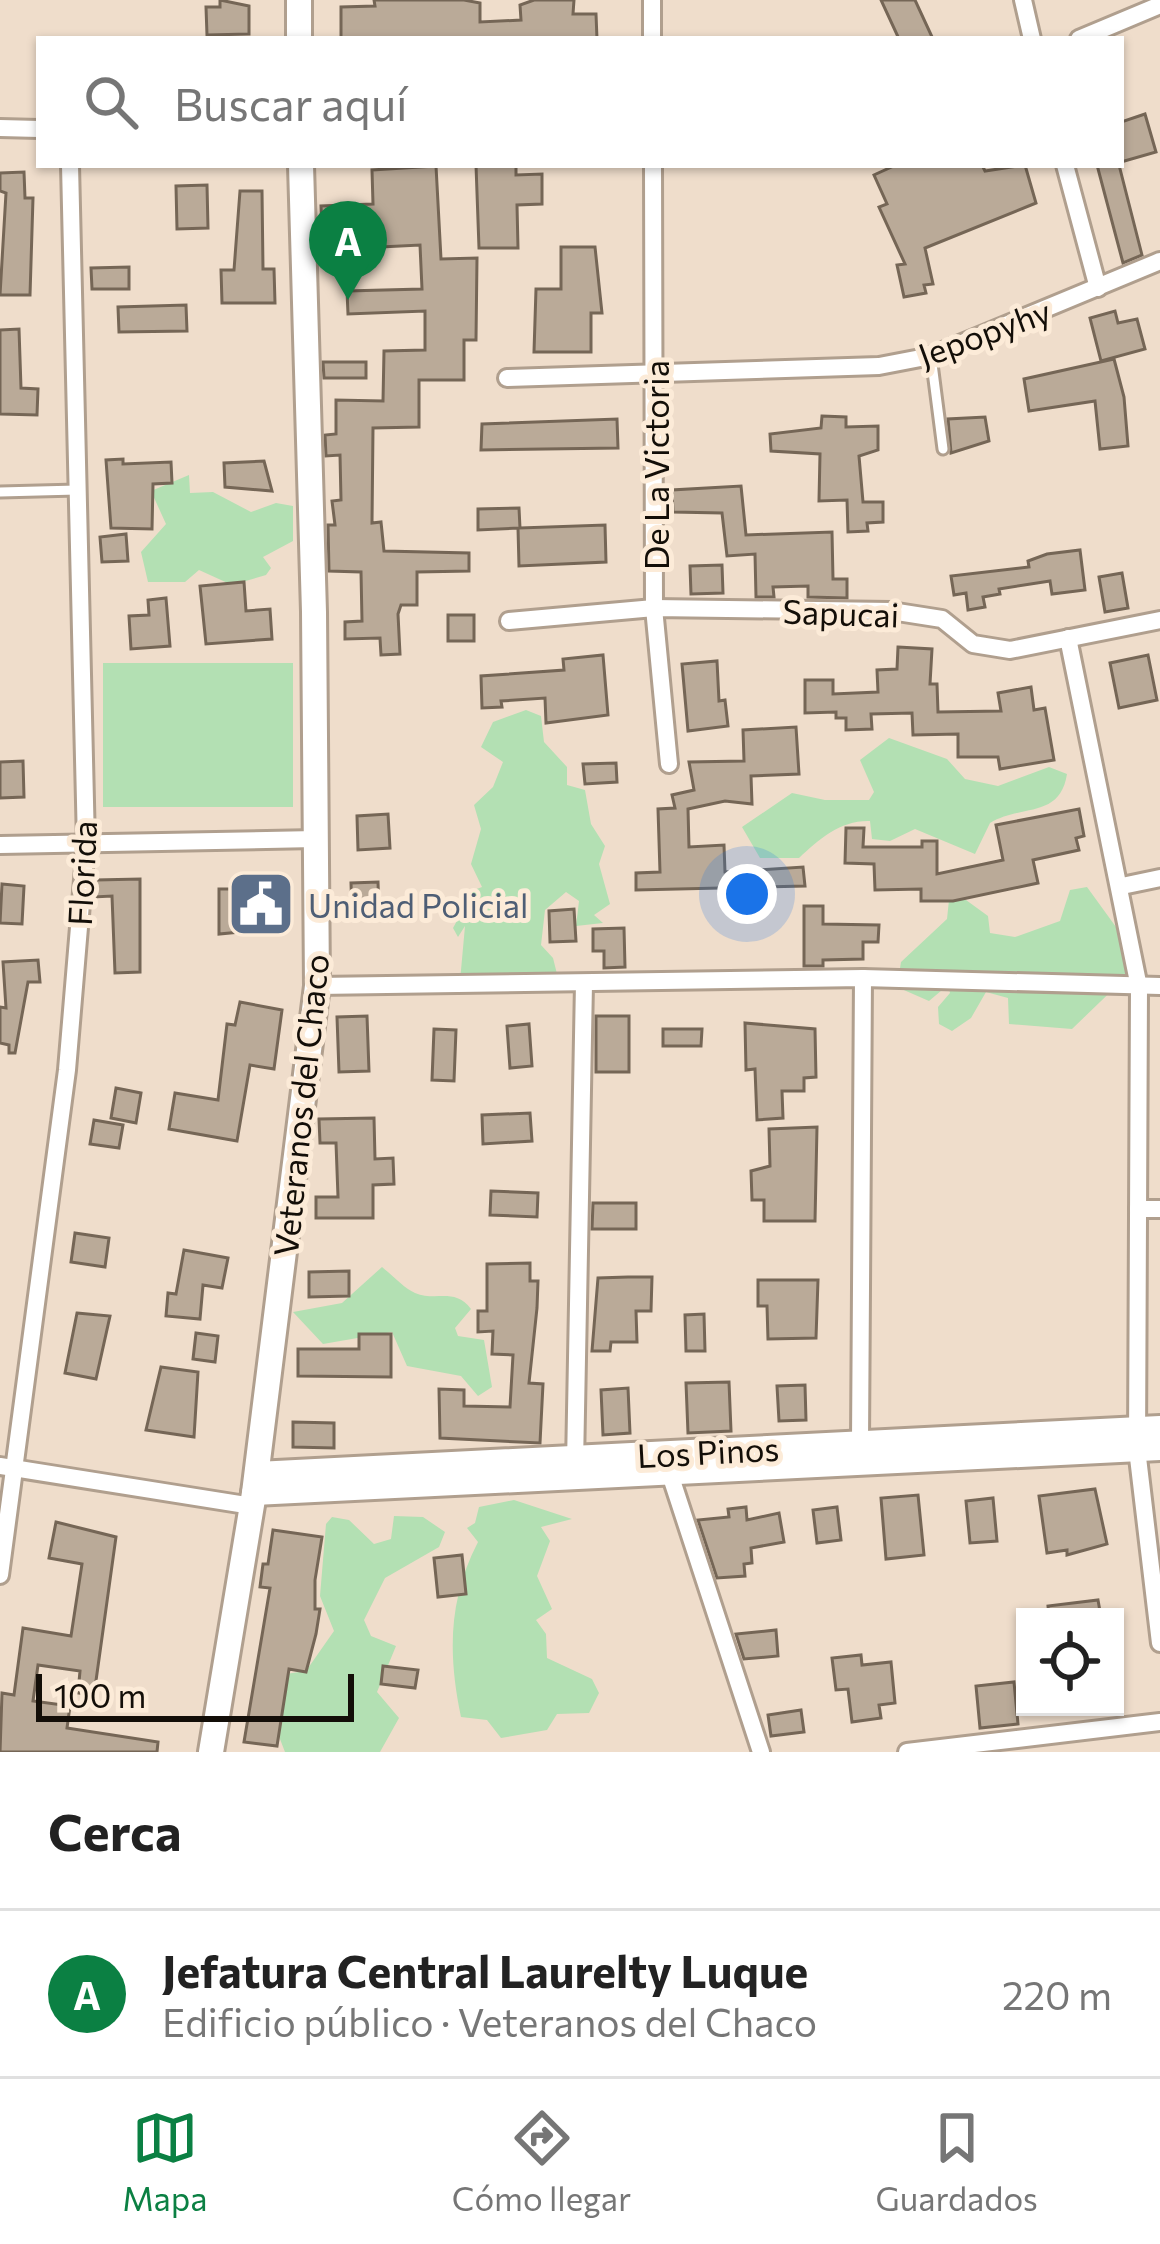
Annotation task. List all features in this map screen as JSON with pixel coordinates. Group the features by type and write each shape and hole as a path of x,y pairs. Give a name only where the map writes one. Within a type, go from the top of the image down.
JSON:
{"street":[{"path":"299,0 299,36"},
{"path":"652,0 652,36"},
{"path":"1023,0 1031,36"},
{"path":"1085,36 1160,4"},
{"path":"0,128 36,129"},
{"name":"Florida","path":"0,1575 8,1467 67,1070 86,844 70,168"},
{"name":"Veteranos del Chaco","path":"211,1752 254,1491 317,986 301,168"},
{"name":"De La Victoria","path":"652,168 655,608 669,764"},
{"path":"1066,168 1098,288"},
{"name":"Jepopyhy","path":"508,378 879,366 931,356 1160,261"},
{"name":"Sapucai","path":"508,621 655,608 891,611 942,619 985,649 1010,650 1160,620"},
{"path":"1068,638 1138,987 1138,1209 1160,1643"},
{"path":"0,845 316,839"},
{"path":"1121,886 1160,878"},
{"path":"317,986 863,977 1160,986"},
{"path":"860,1443 863,977"},
{"path":"575,1468 584,983"},
{"path":"1138,1209 1160,1209"},
{"path":"761,1752 667,1463 1149,1438"},
{"name":"Los Pinos","path":"8,1467 254,1491 667,1463 860,1443 1149,1438"},
{"path":"907,1752 1160,1722"}],"lane":[{"path":"931,356 943,449"},
{"path":"0,492 76,490"}],"green space":[{"path":"189,475 190,493 213,492 251,512 276,503 293,506 293,541 263,557 271,568 266,575 232,585 199,570 185,582 148,582 141,552 166,524 151,491"},
{"path":"103,663 293,663 293,807 103,807"},
{"path":"526,710 541,716 544,742 567,767 567,785 585,790 591,824 605,846 599,864 610,904 594,915 603,923 576,926 579,901 566,892 545,910 541,945 553,958 557,974 459,992 465,926 458,937 453,928 474,890 482,887 471,864 481,829 474,805 493,787 503,762 481,747 493,722"},
{"path":"889,738 947,759 965,779 998,786 1049,767 1067,774 1063,788 1048,804 990,823 975,854 915,829 890,841 872,839 870,821 840,827 799,858 760,858 742,827 792,793 825,800 869,800 874,792 860,760"},
{"path":"1087,887 1116,927 1128,975 1072,1029 1009,1024 1008,998 986,992 971,1018 952,1031 939,1024 938,1007 950,993 948,985 929,1001 897,987 901,962 947,919 949,900 966,900 988,916 990,933 1015,937 1060,921 1070,890"},
{"path":"382,1267 415,1293 465,1302 471,1309 455,1328 458,1336 484,1340 492,1387 478,1396 461,1376 407,1366 392,1332 323,1344 293,1312 342,1303"},
{"path":"514,1500 572,1519 541,1527 550,1541 537,1576 552,1609 536,1620 546,1634 547,1658 592,1679 599,1693 589,1713 557,1714 547,1730 501,1738 487,1720 461,1717 453,1628 461,1585 478,1542 467,1528 475,1523 479,1507"},
{"path":"394,1516 423,1517 445,1532 439,1547 385,1578 364,1620 371,1636 396,1646 377,1692 399,1718 380,1752 285,1752 273,1721 279,1675 306,1671 334,1631 320,1596 326,1524 332,1517 349,1520 374,1544 391,1539"}],"building":[{"path":"220,0 249,6 249,34 207,35 206,7 220,7"},
{"path":"374,0 464,0 480,3 480,22 521,20 520,5 534,0 574,0 573,14 596,14 597,36 341,36 341,7 375,6"},
{"path":"881,0 915,0 932,36 898,36"},
{"path":"1145,114 1156,152 1124,161 1124,121"},
{"path":"436,168 441,259 477,258 476,340 464,340 464,380 419,380 419,427 373,428 372,523 381,522 384,551 469,553 469,571 417,572 417,605 401,605 398,614 400,654 381,655 380,638 345,639 345,622 362,621 361,572 329,571 328,525 335,525 332,501 341,500 340,455 326,456 325,435 336,434 336,400 383,401 384,351 425,350 425,311 348,314 347,291 422,289 420,245 361,248 362,268 338,268 338,250 323,250 321,206 373,204 372,170"},
{"path":"476,168 516,168 516,175 542,174 542,204 517,205 518,248 479,248"},
{"path":"889,168 1026,168 1036,203 925,248 933,284 924,285 926,293 904,297 897,265 905,264 879,207 887,204 874,175"},
{"path":"1098,168 1120,168 1142,255 1123,263"},
{"path":"24,172 25,198 33,198 30,295 0,295 6,193 0,191 0,173"},
{"path":"207,185 208,228 177,229 176,186"},
{"path":"240,191 262,191 263,269 274,269 275,303 222,303 221,270 234,270"},
{"path":"561,247 595,247 602,313 591,313 591,352 534,352 536,289 561,289"},
{"path":"129,267 129,289 92,289 91,268"},
{"path":"186,305 187,331 119,332 118,307"},
{"path":"1115,311 1118,323 1137,319 1145,349 1101,361 1090,318"},
{"path":"19,329 21,388 38,389 37,415 0,414 0,330"},
{"path":"1114,359 1124,397 1128,446 1100,449 1095,401 1029,411 1024,379"},
{"path":"323,362 366,362 366,378 324,378"},
{"path":"822,416 846,417 846,427 878,426 878,450 859,456 863,502 883,502 883,522 867,523 868,531 848,532 847,500 819,501 820,454 771,451 770,434 821,428"},
{"path":"985,417 989,441 951,453 948,419"},
{"path":"617,419 618,448 481,450 482,424"},
{"path":"123,459 123,464 171,462 172,483 153,484 152,529 111,528 106,460"},
{"path":"264,461 272,491 225,487 224,463"},
{"path":"741,486 746,535 832,532 833,579 847,579 847,598 808,597 808,586 773,587 774,597 756,597 755,554 727,556 722,513 673,512 672,490"},
{"path":"519,508 520,528 605,525 606,562 519,566 518,528 478,530 478,509"},
{"path":"126,534 128,561 102,562 100,537"},
{"path":"1080,550 1085,590 1052,594 1050,581 999,589 1000,594 983,597 985,607 968,610 966,593 954,595 951,576 1029,567 1028,561 1047,554"},
{"path":"722,565 723,593 691,594 690,566"},
{"path":"1122,573 1128,608 1105,612 1099,577"},
{"path":"244,582 246,611 270,609 272,639 206,644 200,586"},
{"path":"166,598 170,646 131,649 129,616 149,615 148,600"},
{"path":"448,615 474,615 474,641 448,641"},
{"path":"898,647 932,649 930,684 937,684 938,712 1001,711 998,693 1031,687 1034,710 1045,708 1054,760 1000,769 998,757 958,757 958,734 913,735 912,713 871,714 872,729 846,730 846,718 836,718 836,712 805,713 805,680 833,680 833,694 878,692 877,670 897,669"},
{"path":"603,655 608,715 546,723 545,698 501,701 502,707 482,708 481,676 564,670 563,659"},
{"path":"1148,655 1157,700 1119,708 1110,663"},
{"path":"717,661 719,701 725,700 728,726 688,731 682,664"},
{"path":"796,727 799,774 751,776 752,804 725,801 688,809 689,847 724,845 725,872 803,867 805,886 636,890 636,873 660,872 658,809 675,808 672,795 694,790 689,762 744,761 743,730"},
{"path":"23,761 24,797 0,798 0,762"},
{"path":"616,763 617,782 585,784 583,764"},
{"path":"1079,809 1084,836 1076,838 1079,850 1033,860 1038,883 953,901 921,901 921,889 875,890 874,864 845,863 846,828 864,828 863,847 922,847 922,841 937,841 937,874 1003,860 996,825"},
{"path":"388,814 390,848 358,850 357,816"},
{"path":"140,879 140,972 115,973 112,896 94,897 96,880"},
{"path":"378,882 379,914 352,914 351,883"},
{"path":"2,884 24,886 22,924 0,923"},
{"path":"219,889 243,889 242,901 271,900 271,929 219,934"},
{"path":"804,906 823,906 823,924 879,925 878,942 863,942 863,959 823,960 823,966 804,966"},
{"path":"574,909 576,941 550,942 549,911"},
{"path":"624,928 625,967 604,968 604,951 593,951 593,929"},
{"path":"38,960 40,982 28,982 15,1053 9,1053 9,1045 0,1043 0,1007 6,1008 3,962"},
{"path":"240,1002 282,1010 274,1069 250,1065 237,1141 169,1129 175,1093 218,1100 227,1024 235,1025"},
{"path":"367,1016 369,1071 339,1072 337,1017"},
{"path":"596,1016 629,1016 629,1072 596,1072"},
{"path":"745,1023 815,1029 816,1077 804,1078 804,1091 782,1091 783,1118 757,1120 755,1069 746,1070"},
{"path":"529,1024 532,1066 510,1068 507,1026"},
{"path":"434,1029 456,1030 454,1081 432,1080"},
{"path":"663,1029 702,1029 701,1046 663,1046"},
{"path":"116,1088 141,1093 136,1123 111,1118"},
{"path":"530,1113 532,1141 483,1144 482,1115"},
{"path":"374,1118 375,1159 393,1158 394,1184 373,1185 373,1218 316,1218 316,1197 338,1197 336,1143 320,1143 319,1119"},
{"path":"94,1120 123,1125 119,1148 90,1144"},
{"path":"817,1127 815,1221 764,1221 764,1200 752,1200 751,1171 770,1166 769,1129"},
{"path":"491,1191 538,1193 537,1217 490,1215"},
{"path":"593,1203 636,1203 636,1229 592,1229"},
{"path":"75,1233 109,1238 105,1267 71,1262"},
{"path":"184,1250 228,1258 222,1288 203,1285 200,1319 166,1316 168,1293 176,1294"},
{"path":"530,1263 530,1281 538,1281 529,1383 543,1384 540,1443 440,1438 439,1389 464,1390 464,1406 510,1407 513,1355 492,1354 493,1331 478,1332 478,1311 487,1311 487,1264"},
{"path":"349,1271 349,1296 309,1297 309,1272"},
{"path":"652,1277 651,1311 636,1311 637,1342 611,1342 610,1351 592,1351 598,1278"},
{"path":"758,1280 818,1280 816,1338 768,1339 767,1306 758,1306"},
{"path":"77,1313 110,1316 96,1379 65,1373"},
{"path":"704,1314 705,1351 686,1351 685,1315"},
{"path":"196,1333 218,1336 215,1362 193,1359"},
{"path":"359,1334 391,1334 391,1377 298,1376 298,1349 359,1349"},
{"path":"161,1367 198,1372 194,1437 146,1430"},
{"path":"729,1382 731,1431 688,1433 686,1383"},
{"path":"805,1385 806,1420 779,1421 777,1386"},
{"path":"628,1388 630,1433 603,1435 601,1390"},
{"path":"293,1422 334,1423 334,1448 293,1447"},
{"path":"1095,1489 1107,1544 1067,1555 1067,1550 1047,1553 1039,1496"},
{"path":"918,1495 924,1555 886,1559 881,1498"},
{"path":"993,1498 997,1541 970,1543 966,1501"},
{"path":"746,1507 747,1520 779,1513 784,1542 751,1548 752,1563 744,1564 745,1576 717,1578 698,1520 729,1517 728,1509"},
{"path":"837,1507 841,1540 817,1543 813,1510"},
{"path":"56,1522 116,1537 94,1695 78,1693 80,1671 38,1665 33,1701 70,1706 67,1728 158,1742 157,1752 0,1752 2,1693 14,1695 23,1628 71,1636 82,1564 49,1558"},
{"path":"273,1530 322,1537 315,1580 315,1609 320,1609 316,1634 306,1672 289,1669 277,1746 244,1742 270,1588 260,1587 263,1564 268,1564"},
{"path":"462,1555 466,1594 438,1597 434,1558"},
{"path":"1098,1600 1099,1608 1048,1608"},
{"path":"776,1630 778,1656 744,1659 736,1634"},
{"path":"861,1655 862,1665 891,1662 895,1703 879,1705 881,1718 852,1722 848,1689 836,1690 832,1658"},
{"path":"383,1666 418,1670 415,1688 381,1684"},
{"path":"1014,1682 1018,1724 980,1728 976,1686"},
{"path":"801,1710 804,1732 771,1736 768,1715"}],"place":[{"name":"Jefatura Central Laurelty Luque","path":"348,300"},
{"name":"Unidad Policial","path":"261,904"}]}
